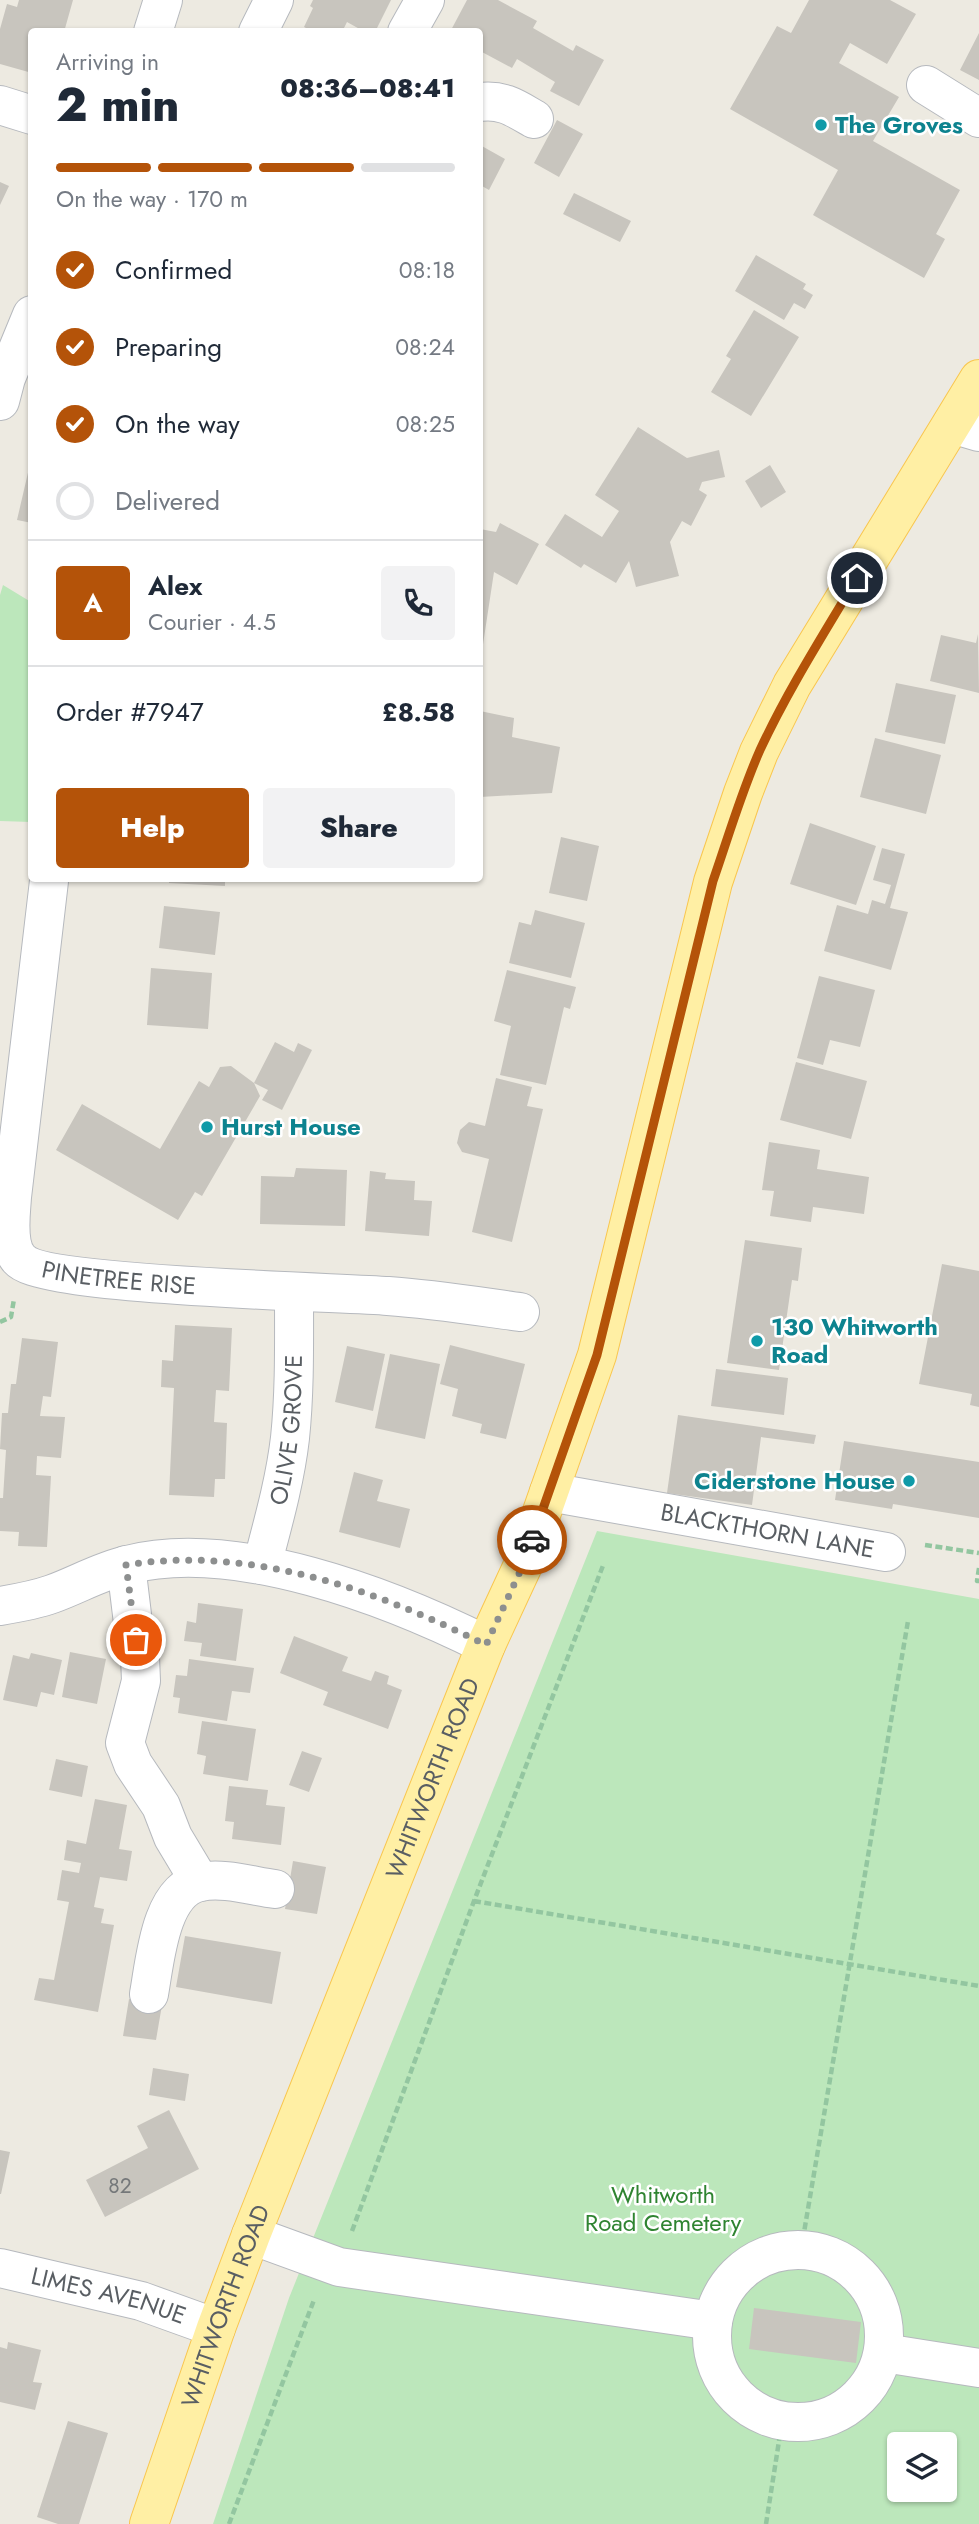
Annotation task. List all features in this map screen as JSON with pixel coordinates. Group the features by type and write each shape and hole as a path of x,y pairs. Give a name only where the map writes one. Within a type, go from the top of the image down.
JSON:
{"main road":[{"name":"WHITWORTH ROAD","path":"149,2524 251,2235 486,1645 524,1563 597,1355 713,881 743,793 759,752 792,685 966,428 979,379"}],"street":[{"path":"154,28 163,0"},
{"path":"260,28 274,0"},
{"path":"409,28 425,0"},
{"path":"926,85 979,118"},
{"path":"483,102 494,100 509,104 534,119"},
{"path":"0,105 28,114"},
{"path":"13,388 28,330"},
{"name":"PINETREE RISE","path":"48,882 12,1197 11,1241 19,1260 33,1267 60,1273 127,1281 389,1296 520,1312"},
{"name":"OLIVE GROVE","path":"262,1565 278,1505 290,1440 294,1292"},
{"name":"BLACKTHORN LANE","path":"549,1492 886,1552"},
{"path":"0,1606 51,1594 126,1565 160,1560 203,1559 262,1565 346,1587 435,1619 486,1645"},
{"path":"126,1565 141,1681 125,1743 133,1764 161,1806 173,1838 200,1882"},
{"path":"149,1994 162,1925 177,1895 200,1882 225,1882 275,1889"},
{"path":"251,2235 333,2265 713,2321"},
{"path":"787,2250 814,2250 840,2260 861,2276 877,2299 885,2326 884,2353 875,2378 858,2400 836,2415 810,2423 782,2422 757,2413 735,2397 720,2374 712,2348 713,2321 722,2295 738,2273 761,2258 787,2250"},
{"name":"LIMES AVENUE","path":"0,2268 141,2301 216,2328"},
{"path":"884,2353 979,2368"}],"path":[{"name":"BLACKTHORN LANE","path":"886,1552 894,1540 979,1553"},
{"path":"229,2524 333,2265 604,1563"},
{"path":"979,1568 979,1581"},
{"path":"801,2250 908,1621"},
{"path":"474,1901 979,1986"},
{"path":"766,2524 782,2422"}],"green space":[{"path":"3,585 28,600 28,822 0,821 0,595"},
{"name":"Whitworth Road Cemetery","path":"597,1531 979,1599 979,2524 213,2524 289,2298"}],"building":[{"path":"19,0 73,0 65,28 28,28 28,72 0,64 0,29 7,4 17,7"},
{"path":"313,0 391,0 377,28 358,28 347,22 344,28 306,28 304,27 313,8 310,6"},
{"path":"467,0 498,0 537,21 533,28 573,51 576,45 604,60 579,106 550,91 555,82 517,59 512,68 483,53 483,28 452,28"},
{"name":"The Groves","path":"809,0 890,0 916,14 887,64 850,43 839,63 899,97 873,141 960,190 936,234 945,239 924,278 813,215 838,170 730,109 777,26 791,33"},
{"path":"979,33 979,80 960,70"},
{"path":"557,120 583,134 559,177 534,163"},
{"path":"483,147 505,159 489,190 483,187"},
{"path":"0,182 9,186 0,205"},
{"path":"574,193 631,221 620,242 563,214"},
{"path":"756,255 806,284 803,289 813,295 805,309 794,303 784,320 735,291"},
{"path":"754,310 799,337 751,416 711,392 731,359 726,356"},
{"path":"638,427 687,458 719,450 725,477 702,482 699,490 707,495 691,526 682,521 670,542 679,576 636,587 629,561 616,583 584,564 581,568 545,545 565,514 602,537 619,511 595,495"},
{"path":"770,465 786,492 761,508 745,481"},
{"path":"28,473 28,522 17,520"},
{"path":"500,523 539,544 517,585 494,572 483,644 483,530 496,532"},
{"path":"978,634 979,693 930,681 941,635 976,643"},
{"path":"896,683 956,695 945,744 885,732"},
{"path":"483,712 514,718 512,737 560,747 552,793 483,797"},
{"path":"875,738 941,755 926,814 860,797"},
{"path":"810,823 876,846 856,905 790,884"},
{"path":"561,837 599,846 587,901 549,893"},
{"path":"882,848 905,854 890,908 908,912 891,970 824,951 837,905 868,914 872,900 885,904 891,885 873,880"},
{"path":"225,882 225,886 169,883"},
{"path":"164,906 220,912 215,955 159,948"},
{"path":"535,910 585,923 571,978 509,963 519,922 531,925"},
{"path":"151,968 212,973 208,1029 147,1025"},
{"path":"507,970 576,987 570,1009 564,1007 546,1085 500,1075 511,1026 494,1021"},
{"path":"819,976 875,990 860,1047 830,1040 823,1065 797,1058"},
{"path":"275,1042 294,1052 298,1043 312,1050 282,1110 262,1100 268,1090 254,1083"},
{"path":"796,1062 867,1081 851,1139 780,1120"},
{"name":"Hurst House","path":"231,1066 254,1083 260,1096 202,1196 195,1192 178,1220 56,1150 82,1104 160,1149 199,1081 209,1087 220,1067"},
{"path":"496,1078 532,1087 527,1106 543,1109 512,1242 472,1232 489,1159 462,1152 457,1143 460,1130 469,1122 485,1126"},
{"path":"769,1142 820,1150 817,1169 869,1177 864,1214 813,1207 811,1222 770,1216 774,1191 762,1190"},
{"path":"296,1168 347,1170 345,1226 260,1224 261,1176 294,1177"},
{"path":"370,1171 386,1173 385,1179 415,1181 414,1200 432,1201 429,1236 365,1231"},
{"path":"745,1240 802,1248 798,1281 792,1280 779,1370 727,1363"},
{"path":"942,1264 979,1271 979,1407 970,1405 972,1394 919,1384"},
{"path":"175,1325 232,1328 229,1391 216,1390 214,1422 227,1423 225,1479 215,1479 214,1497 169,1495 174,1388 161,1387 162,1360 173,1361"},
{"path":"22,1338 58,1342 51,1397 43,1396 40,1416 65,1417 61,1458 37,1456 36,1475 51,1476 47,1547 18,1546 19,1532 0,1531 0,1498 3,1498 6,1450 0,1449 2,1413 8,1413 11,1384 16,1384"},
{"path":"450,1345 525,1364 506,1439 480,1433 482,1424 452,1416 458,1389 440,1384"},
{"path":"347,1346 385,1354 373,1411 335,1402"},
{"path":"390,1354 440,1364 425,1439 375,1428"},
{"path":"716,1369 788,1378 784,1415 711,1406"},
{"path":"678,1415 816,1435 814,1444 761,1437 752,1505 667,1493"},
{"name":"Ciderstone House","path":"844,1441 979,1462 979,1518 893,1504 892,1509 835,1500"},
{"path":"354,1472 383,1480 377,1501 410,1509 400,1548 339,1532"},
{"path":"198,1603 243,1609 236,1661 200,1656 202,1643 184,1641 187,1621 196,1623"},
{"path":"294,1636 348,1657 342,1671 371,1681 375,1671 389,1676 387,1684 402,1690 388,1729 323,1705 328,1692 280,1673"},
{"path":"70,1652 106,1659 97,1704 62,1697"},
{"path":"31,1653 62,1660 54,1695 41,1692 37,1707 3,1700 13,1655 29,1659"},
{"path":"189,1659 254,1668 250,1693 232,1691 227,1721 178,1713 180,1698 173,1697 176,1675 187,1676"},
{"path":"202,1721 256,1729 248,1781 203,1774 206,1756 197,1754"},
{"path":"302,1751 322,1758 309,1792 289,1785"},
{"path":"56,1759 88,1766 82,1797 49,1790"},
{"path":"229,1786 268,1790 266,1805 285,1807 281,1845 232,1839 234,1822 225,1821"},
{"path":"95,1799 127,1805 119,1849 132,1851 127,1881 100,1877 94,1907 104,1909 101,1923 114,1925 98,2012 34,2000 39,1978 54,1980 69,1902 57,1900 62,1870 79,1873 81,1863 64,1860 67,1840 86,1844"},
{"path":"293,1861 326,1867 317,1914 285,1909"},
{"path":"185,1936 281,1952 272,2004 176,1987"},
{"path":"129,1999 162,2005 156,2040 123,2036"},
{"path":"153,2068 189,2074 185,2101 149,2095"},
{"path":"169,2110 199,2169 105,2217 86,2180 148,2148 137,2126"},
{"path":"0,2150 10,2152 1,2194 0,2194"},
{"path":"754,2308 861,2322 856,2363 749,2349"},
{"path":"8,2342 41,2350 33,2382 42,2383 35,2410 0,2402 0,2347 7,2349"},
{"path":"68,2421 108,2433 79,2524 58,2524 37,2517"}],"way so far":[{"path":"136,1640 126,1565 160,1560 203,1559 262,1565 346,1587 435,1619 486,1645 532,1540"}],"place":[{"name":"The Groves","path":"821,125"},
{"name":"Hurst House","path":"207,1127"},
{"name":"130 Whitworth Road","path":"757,1341"},
{"name":"Ciderstone House","path":"909,1481"}],"route":[{"path":"532,1540 597,1355 713,881 738,806 759,752 792,685 857,578"}]}
